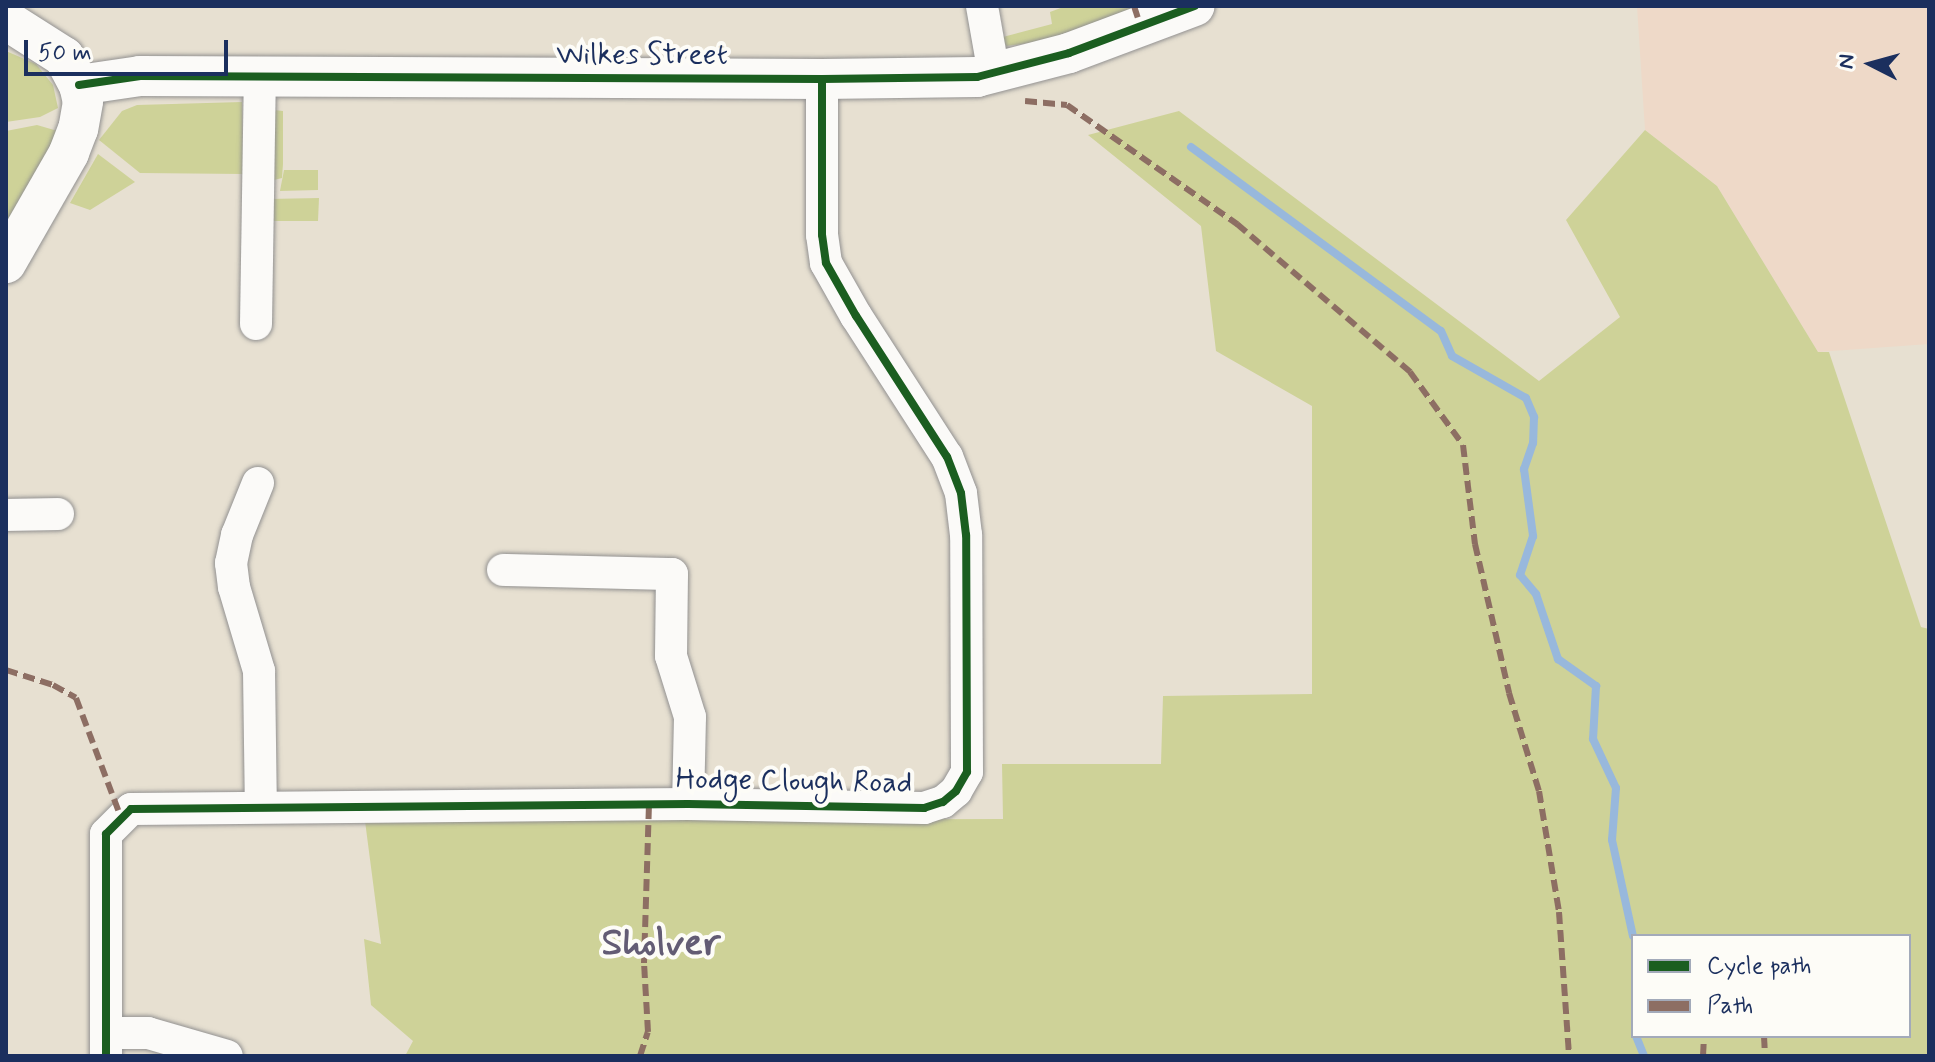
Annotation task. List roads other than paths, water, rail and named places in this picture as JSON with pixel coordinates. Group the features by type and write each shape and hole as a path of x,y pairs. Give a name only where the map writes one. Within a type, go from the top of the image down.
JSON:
{"street":[{"path":"982,6 994,74"},
{"name":"Wilkes Street","path":"79,85 140,76 822,79 994,74 1069,53 1195,6"},
{"path":"6,20 64,57 79,85 83,102 69,153 6,263"},
{"path":"256,324 260,77"},
{"name":"Hodge Clough Road","path":"106,1044 106,834 131,809 688,804 924,808 943,802 956,791 967,772 967,548 961,493 947,457 850,307 826,263 822,235 822,79"},
{"path":"258,483 237,535 231,563 234,587 259,671 261,806"},
{"path":"6,515 58,514"},
{"path":"503,570 672,574 671,656 690,717 688,804"},
{"path":"106,1044 148,1033 227,1056"}],"waterway":[{"path":"1191,147 1441,331 1452,356 1526,398 1534,417 1533,443 1524,469 1533,536 1520,575 1536,594 1558,659 1596,686 1593,739 1616,788 1612,840 1633,934"},
{"path":"1637,1038 1644,1056"}],"district":[{"name":"Sholver","path":"661,944"}]}
